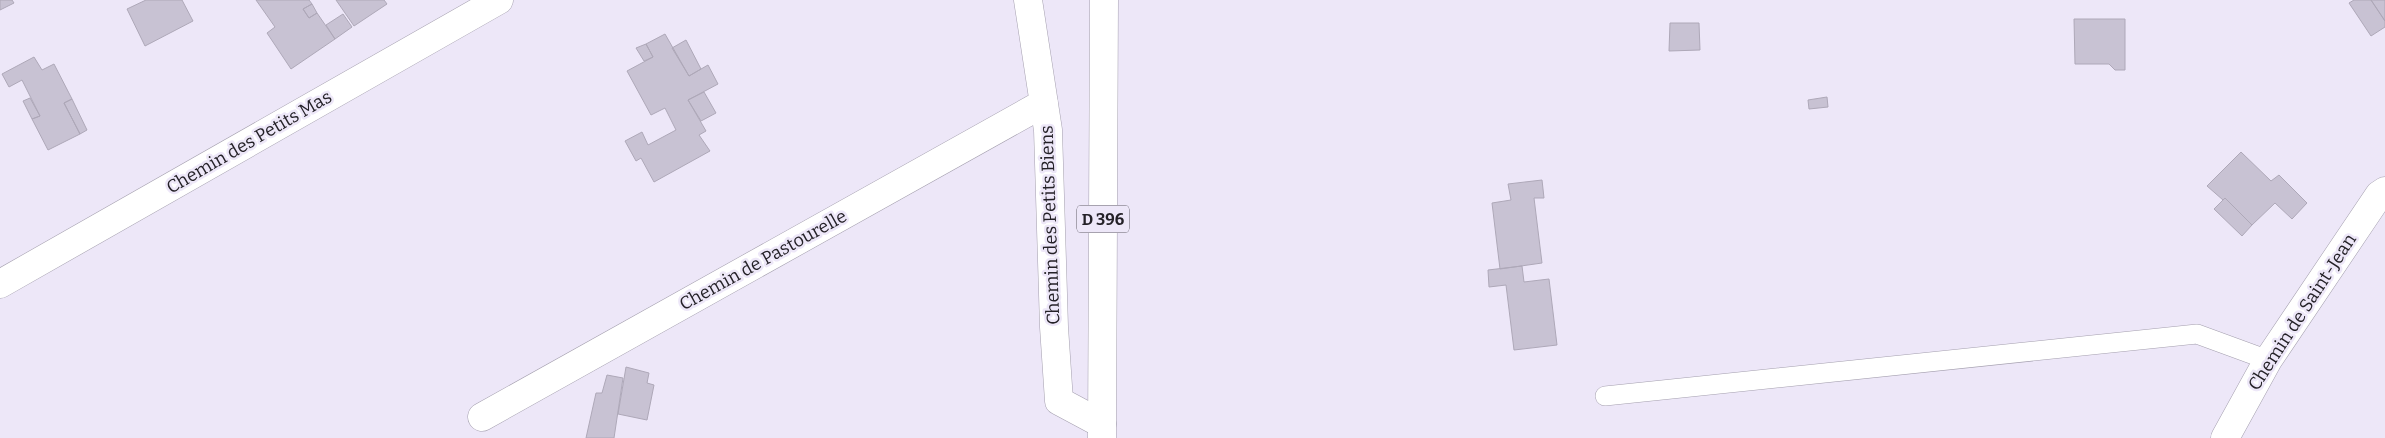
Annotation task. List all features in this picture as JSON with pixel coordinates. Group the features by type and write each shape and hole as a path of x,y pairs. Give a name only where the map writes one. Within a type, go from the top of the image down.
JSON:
{"street":[{"name":"Chemin des Petits Mas","path":"0,284 499,0"},
{"name":"Chemin des Petits Biens","path":"1028,0 1048,130 1054,327 1059,401 1102,431"},
{"name":"D 396","path":"1102,431 1104,0"},
{"name":"Chemin de Pastourelle","path":"482,417 1044,104"},
{"name":"Chemin de Saint-Jean","path":"2225,438 2268,360 2379,195 2385,191"}],"lane":[{"path":"1605,396 2197,334 2268,360"}],"building":[{"path":"0,0 12,0 14,3 0,10"},
{"path":"146,0 182,0 193,21 145,46 127,9"},
{"path":"256,0 309,0 312,4 303,9 309,18 317,13 335,39 291,69 267,33 275,27"},
{"path":"336,0 384,0 387,4 354,26"},
{"path":"2354,0 2371,0 2385,21 2385,27 2371,36 2349,3"},
{"path":"2371,0 2385,0 2385,21"},
{"path":"312,4 317,13 309,18 303,9"},
{"path":"343,14 352,27 335,39 326,25"},
{"path":"2074,19 2125,19 2125,70 2115,70 2109,64 2075,64"},
{"path":"1670,23 1699,23 1700,50 1669,51"},
{"path":"665,34 689,76 708,65 718,84 688,100 706,131 699,135 710,151 654,182 641,158 636,161 625,141 642,132 648,145 676,130 665,108 651,115 627,71 653,57 646,44"},
{"path":"686,40 701,69 689,76 672,48"},
{"path":"646,44 653,57 644,61 636,48"},
{"path":"34,57 42,70 54,64 72,99 64,103 80,134 48,150 32,119 40,116 22,80 9,87 2,74"},
{"path":"704,92 716,113 701,121 688,100"},
{"path":"1827,97 1828,107 1809,109 1808,100"},
{"path":"30,98 40,116 32,119 23,101"},
{"path":"72,99 87,130 80,134 64,103"},
{"path":"2241,152 2271,181 2279,175 2307,203 2292,219 2275,203 2252,225 2225,198 2223,200 2207,186"},
{"path":"1542,180 1544,198 1534,198 1542,263 1500,269 1492,203 1511,200 1508,184"},
{"path":"2225,198 2252,225 2242,236 2214,209"},
{"path":"1522,266 1524,282 1549,279 1557,345 1514,350 1506,285 1489,287 1488,270"},
{"path":"626,367 649,373 647,383 654,385 647,420 618,414"},
{"path":"607,375 623,378 614,438 586,438 596,393 602,393"}]}
